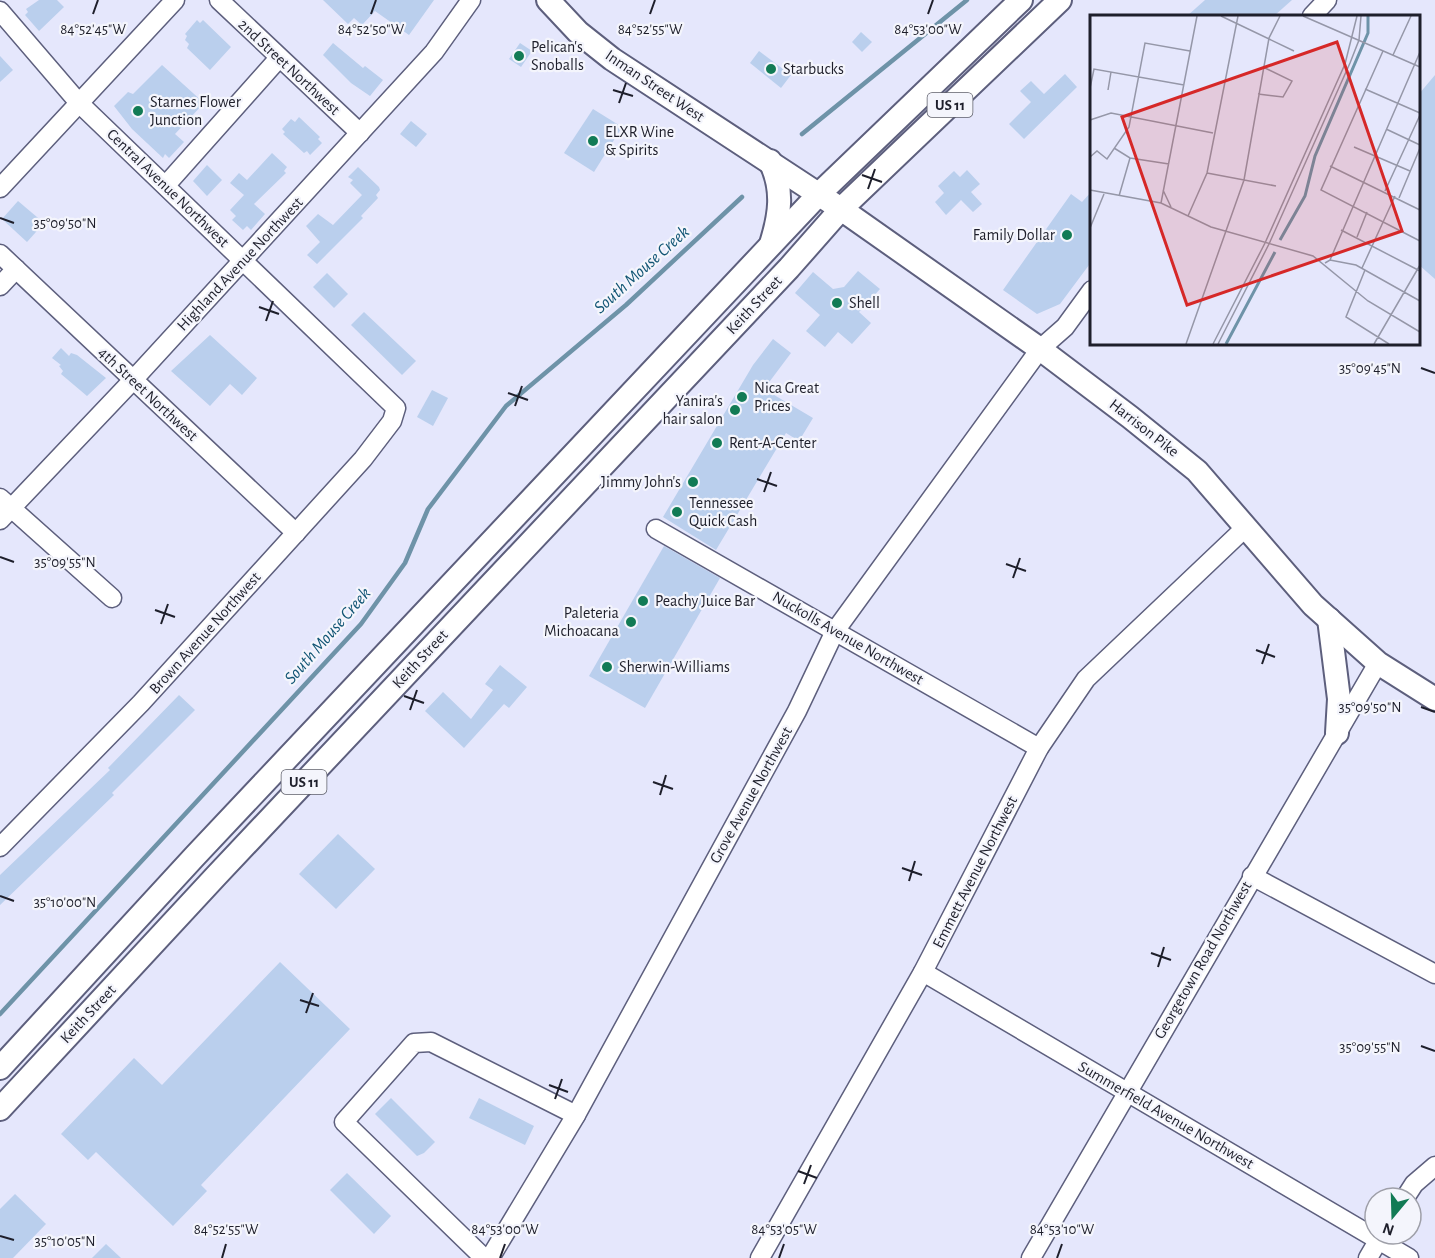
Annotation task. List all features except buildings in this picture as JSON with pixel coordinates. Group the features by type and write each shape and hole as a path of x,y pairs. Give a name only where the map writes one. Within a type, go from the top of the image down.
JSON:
{"main road":[{"name":"Inman Street West","path":"548,0 578,32 612,59 819,194"},
{"name":"US 11","path":"819,194 1021,0"},
{"name":"US 11","path":"841,209 1060,0"},
{"path":"770,162 779,180 777,223 771,247"},
{"name":"Harrison Pike","path":"819,194 1040,349 1197,471 1313,605 1378,663 1435,699"},
{"name":"Keith Street","path":"0,1068 195,856 533,501 819,194"},
{"name":"Keith Street","path":"0,1109 216,876 789,268 841,209"},
{"path":"533,501 552,518"},
{"path":"1329,619 1338,687 1337,733"},
{"path":"195,856 216,876"}],"street":[{"path":"0,188 175,0"},
{"name":"2nd Street Northwest","path":"219,0 360,133"},
{"name":"Highland Avenue Northwest","path":"4,509 133,380 243,261 434,52 471,0"},
{"path":"1313,15 1326,0"},
{"name":"Central Avenue Northwest","path":"0,11 79,103 396,408"},
{"path":"166,185 279,58"},
{"name":"4th Street Northwest","path":"0,254 296,533"},
{"path":"0,286 16,270"},
{"name":"Grove Avenue Northwest","path":"490,1258 576,1115 797,711 835,631 1040,349 1065,327 1090,293"},
{"name":"Brown Avenue Northwest","path":"0,847 141,703 363,459 392,421 396,408"},
{"path":"4,509 112,598"},
{"name":"Emmett Avenue Northwest","path":"760,1258 923,972 1039,748 1086,679 1245,528"},
{"name":"Nuckolls Avenue Northwest","path":"656,529 1039,748"},
{"name":"Georgetown Road Northwest","path":"1031,1258 1378,663"},
{"path":"1252,876 1435,974"},
{"name":"Summerfield Avenue Northwest","path":"923,972 1126,1093 1363,1227"},
{"path":"484,1258 344,1122 414,1043 431,1042 576,1115"},
{"path":"1413,1186 1435,1166"},
{"name":"Summerfield Avenue Northwest","path":"1392,1246 1409,1258"}],"waterway":[{"name":"South Mouse Creek","path":"802,134 967,0"},
{"name":"South Mouse Creek","path":"0,1014 361,624 405,563 428,509 506,406 626,305 742,197"}],"place":[{"name":"Pelican's Snoballs","path":"519,56"},
{"name":"Starbucks","path":"771,69"},
{"name":"Starnes Flower Junction","path":"138,111"},
{"name":"ELXR Wine & Spirits","path":"593,141"},
{"name":"Family Dollar","path":"1067,235"},
{"name":"Shell","path":"837,303"},
{"name":"Nica Great Prices","path":"742,397"},
{"name":"Yanira's hair salon","path":"735,410"},
{"name":"Rent-A-Center","path":"717,443"},
{"name":"Jimmy John's","path":"693,482"},
{"name":"Tennessee Quick Cash","path":"677,512"},
{"name":"Peachy Juice Bar","path":"643,601"},
{"name":"Paleteria Michoacana","path":"631,622"},
{"name":"Sherwin-Williams","path":"607,667"}]}
